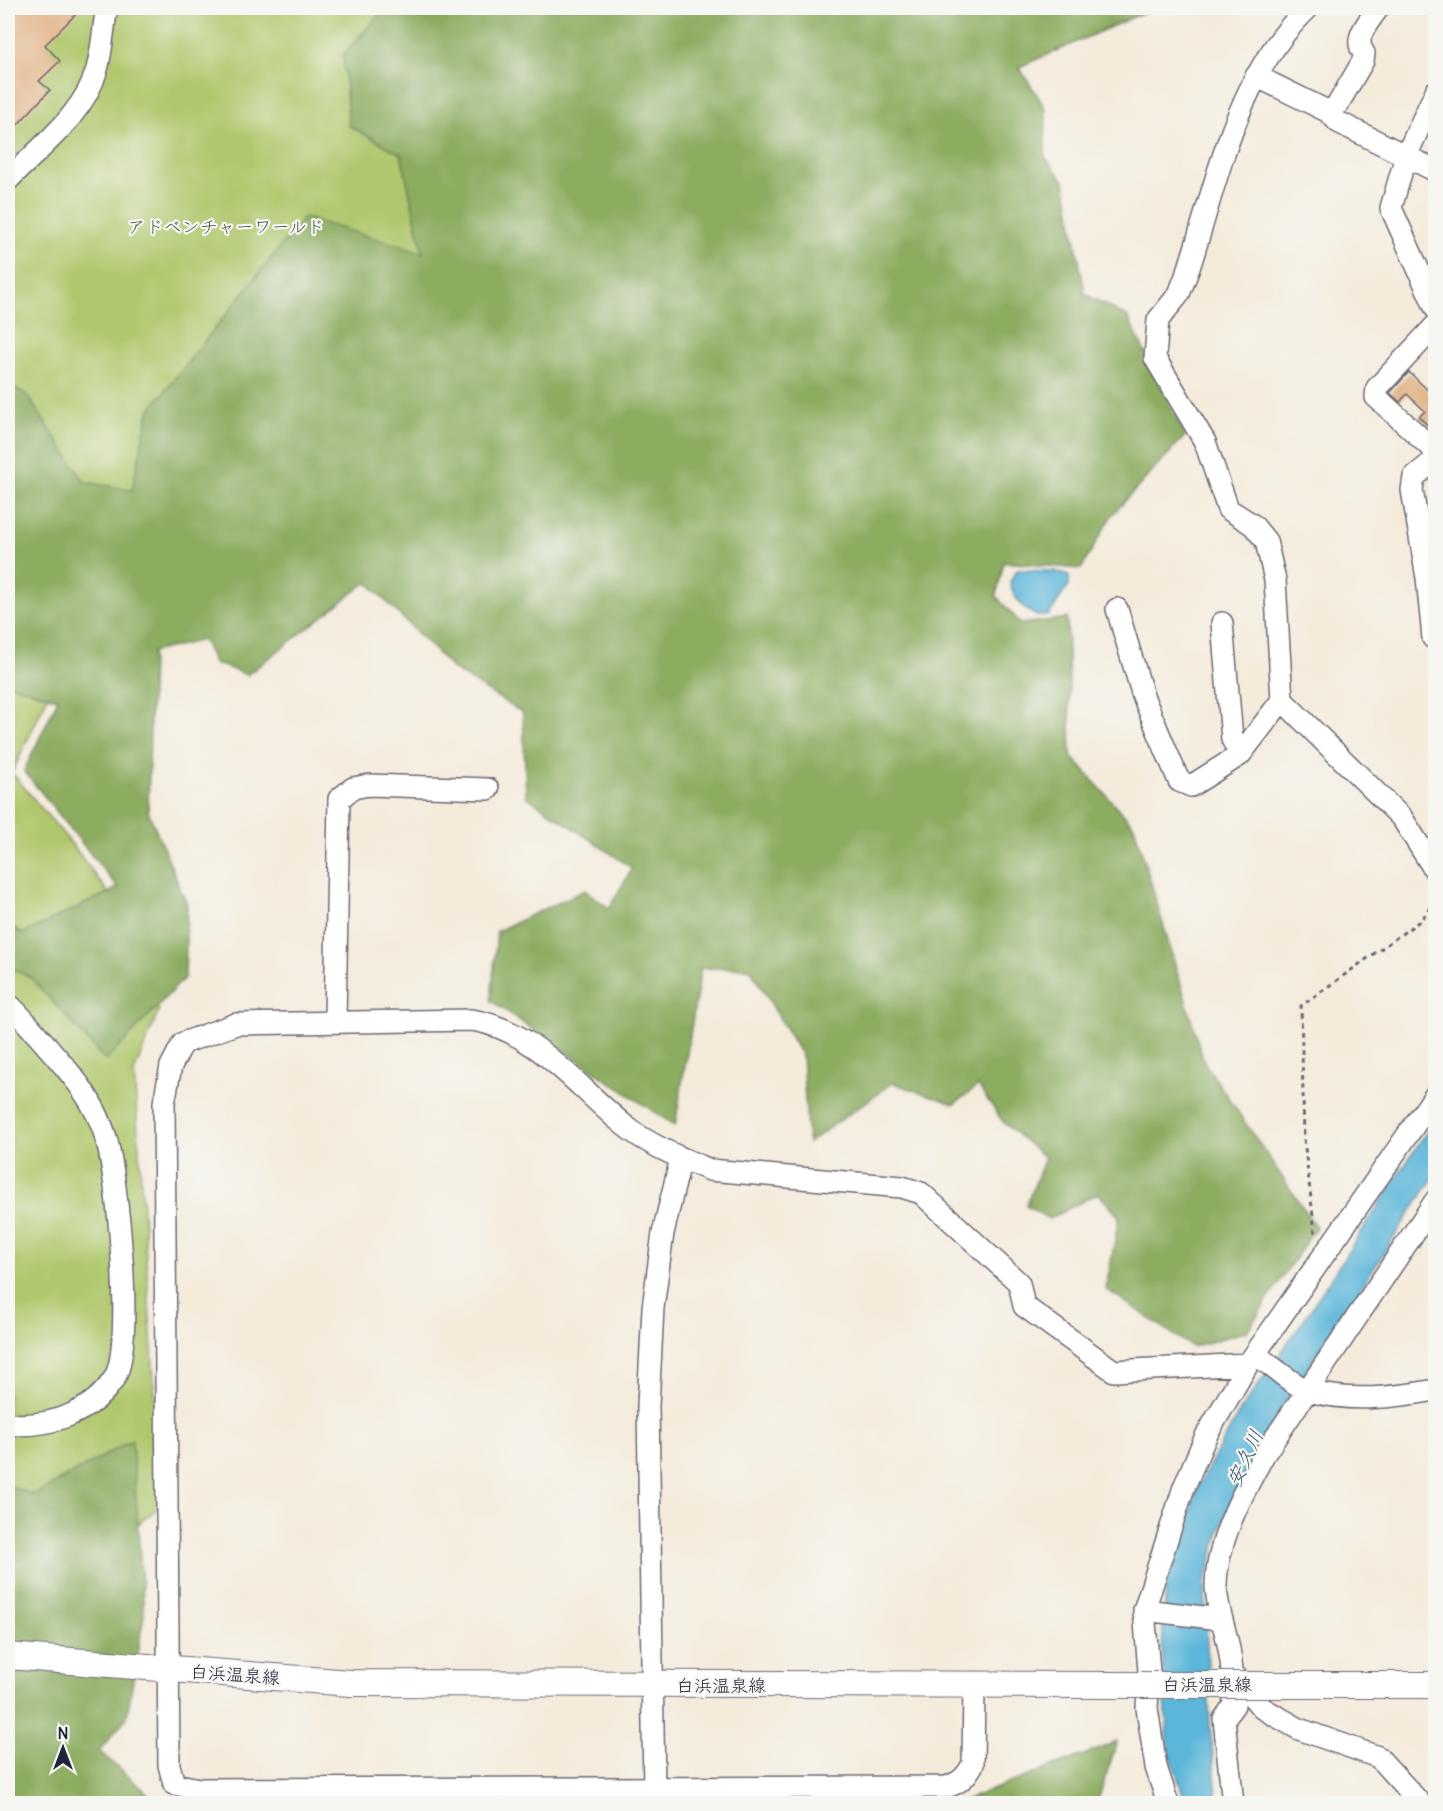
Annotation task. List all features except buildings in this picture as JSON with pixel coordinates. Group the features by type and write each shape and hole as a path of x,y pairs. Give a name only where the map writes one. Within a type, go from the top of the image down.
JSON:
{"main road":[{"name":"白浜温泉線","path":"8,1656 350,1683 652,1686 1436,1685"}],"street":[{"path":"1117,609 1143,696 1179,781 1191,786 1240,755 1282,700 1275,580 1266,541 1253,525 1228,509 1205,442 1155,358 1158,320 1179,294 1243,101 1277,43 1308,8"},
{"path":"1329,112 1338,104 1363,61 1364,53 1359,47 1358,39 1378,8"},
{"path":"8,180 67,120 86,96 97,69 106,13"},
{"path":"1256,76 1329,112 1338,122 1436,171"},
{"path":"1436,91 1406,156 1391,208 1436,309"},
{"path":"1436,325 1377,388 1376,397 1436,452"},
{"path":"1436,459 1414,477 1412,490 1427,578 1432,638 1436,640"},
{"path":"1222,623 1232,739 1240,755"},
{"path":"1282,700 1402,818 1436,872"},
{"path":"335,1022 339,800 353,788 369,785 488,789"},
{"path":"8,1004 82,1086 106,1138 121,1232 124,1342 115,1377 87,1405 54,1421 22,1425 8,1424"},
{"path":"974,1686 973,1764 967,1776 958,1783 946,1787 654,1790 199,1789 174,1784 169,1765 164,1103 171,1066 183,1043 236,1024 472,1020 496,1024 529,1041 626,1127 681,1158 710,1170 902,1187 921,1193 1019,1283 1024,1306 1114,1371 1252,1359 1309,1391 1360,1397 1406,1395 1436,1390"},
{"path":"1168,1803 1156,1767 1147,1708 1148,1610 1184,1487 1206,1436 1252,1359 1436,1094"},
{"path":"654,1790 648,1406 653,1308 663,1233 681,1158"},
{"path":"1233,1803 1224,1719 1234,1706 1232,1672 1218,1619 1216,1590 1217,1567 1225,1542 1250,1479 1436,1200"},
{"path":"1148,1610 1218,1619"},
{"path":"1232,1672 1262,1708 1299,1729 1378,1757 1421,1803"}],"path":[{"path":"1319,1265 1304,1139 1301,1006 1420,921 1436,901"}],"green space":[{"name":"アドベンチャーワールド","path":"8,8 426,8 501,296 61,668 12,773 74,847 106,890 159,1010 134,1072 162,1504 8,1634"},
{"path":"385,8 1154,8 1019,67 1046,109 1045,157 1065,182 1085,294 1128,317 1185,436 1112,515 1081,569 1004,562 996,596 1021,624 1067,618 1071,756 1134,826 1204,1062 1316,1227 1247,1331 1192,1347 1106,1289 1119,1217 1098,1193 1049,1219 1026,1206 1045,1158 1004,1123 978,1086 954,1104 893,1083 808,1143 802,1056 750,968 701,968 675,1126 491,1001 497,931 585,890 609,908 632,868 526,796 523,713 454,670 367,582 247,675 214,663 203,640 152,652 148,811 187,904 185,977 106,1061 30,977 8,967 8,923 22,934 118,888 24,771 58,699 8,684 8,384 27,395 85,482 132,490 149,411 304,217 423,253 401,154 349,126 343,55"},
{"path":"132,1440 144,1615 127,1717 99,1751 152,1797 151,1803 8,1803 8,1485 34,1495"},
{"path":"1117,1742 1097,1803 957,1803"}],"water":[{"path":"1017,570 1054,571 1069,576 1069,585 1048,616 1028,611 1018,601 1010,582"},
{"name":"安久川","path":"1435,1119 1435,1175 1253,1452 1220,1531 1205,1583 1210,1727 1218,1803 1186,1804 1168,1748 1162,1648 1166,1586 1199,1484 1240,1411 1301,1324"}]}
